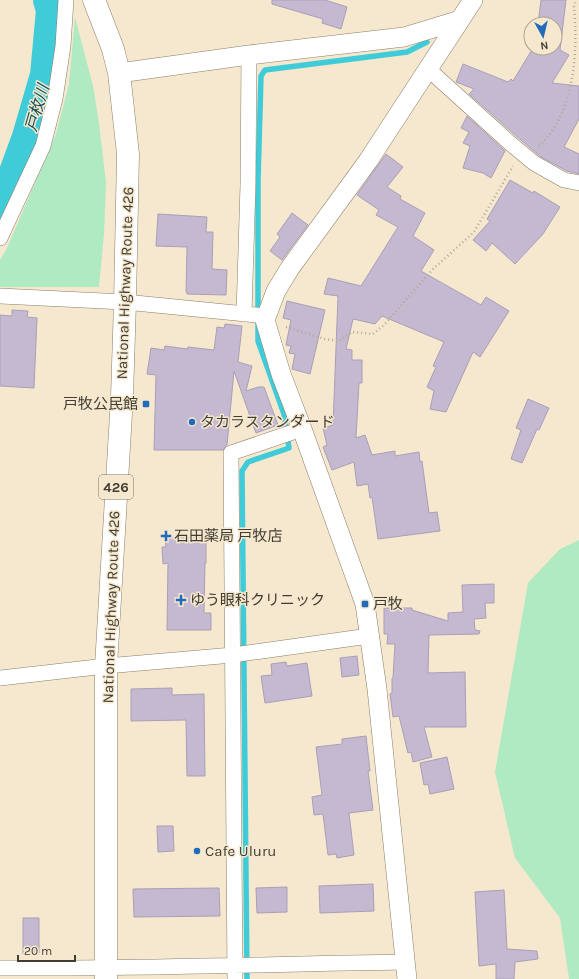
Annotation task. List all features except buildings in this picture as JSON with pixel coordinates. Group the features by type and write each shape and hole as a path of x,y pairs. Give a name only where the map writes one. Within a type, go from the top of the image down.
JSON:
{"highway":[{"name":"National Highway Route 426","path":"94,0 113,49 119,72 128,154 122,397 106,666 106,974"}],"street":[{"path":"0,238 43,146 55,99 63,46 66,0"},
{"path":"0,968 106,974 406,971 377,689 365,604 281,374 266,318 276,291 290,268 368,161 473,0"},
{"path":"119,72 404,37 460,20"},
{"path":"244,314 248,185 249,55"},
{"path":"428,69 534,163 564,180 579,183"},
{"path":"0,296 125,302 244,314 266,318"},
{"path":"235,972 231,453 302,429"},
{"path":"0,678 106,666 233,655 369,636"}],"path":[{"path":"266,318 325,339 339,341 352,332 373,334 384,325 432,270 474,232 518,157 524,155 542,143 557,122 570,95 575,58 574,7 576,0"}],"green space":[{"path":"75,17 93,86 106,183 104,234 99,287 0,287 0,260 7,248 56,134 69,84"},
{"path":"579,540 579,979 569,979 560,918 515,858 495,772 528,583 560,549"}],"waterway":[{"name":"戸枚川","path":"0,212 29,137 47,75 53,10 50,0"},
{"path":"247,979 242,471 248,462 289,448 284,414 258,341 258,180 261,76 265,70 407,52 427,42"}],"place":[{"name":"戸牧公民館","path":"146,404"},
{"name":"タカラスタンダード","path":"192,422"},
{"name":"石田薬局 戸牧店","path":"166,536"},
{"name":"ゆう眼科クリニック","path":"181,600"},
{"name":"戸牧","path":"365,604"},
{"name":"Cafe Uluru","path":"197,851"}]}
